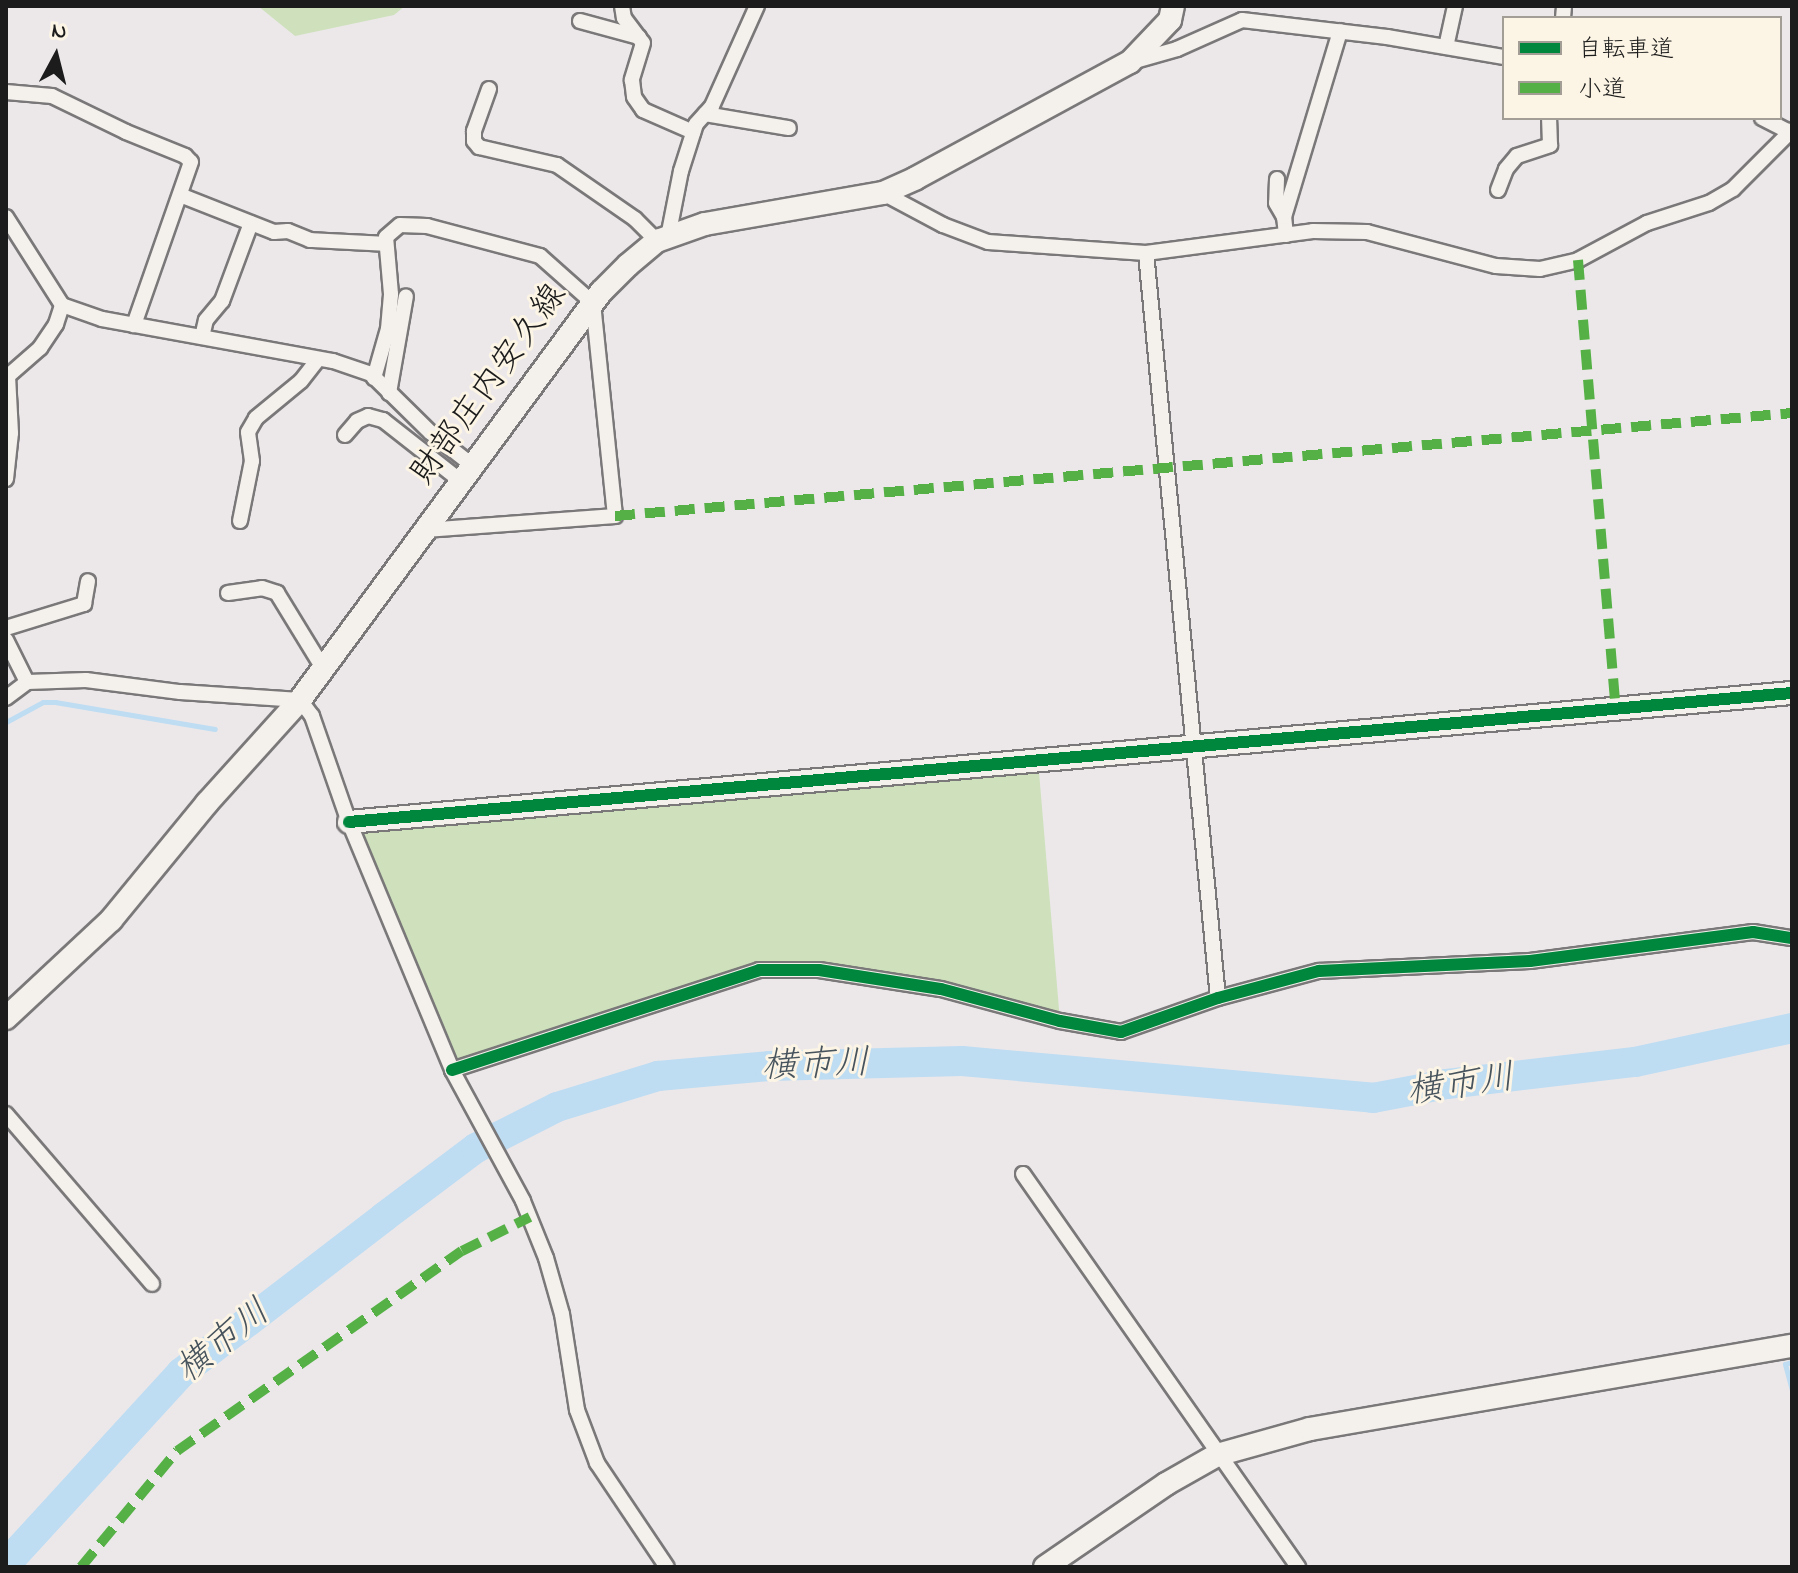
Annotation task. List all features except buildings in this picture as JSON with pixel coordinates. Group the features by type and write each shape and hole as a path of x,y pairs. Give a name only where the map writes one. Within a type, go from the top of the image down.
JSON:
{"street":[{"path":"622,6 624,18 643,43 632,80 634,97 643,110 693,132"},
{"path":"489,89 474,131 474,141 479,147 557,165 663,239 693,132 712,106 757,6"},
{"name":"財部庄内安久線","path":"6,1018 111,920 207,803 300,700 593,303 628,265 663,239 705,224 883,193 1130,62 1170,20 1173,6"},
{"path":"1446,47 1455,6"},
{"path":"1130,62 1177,49 1242,20 1340,31 1502,57"},
{"path":"580,21 639,37"},
{"path":"1286,235 1284,217 1340,31"},
{"path":"6,92 52,96 185,156 191,162 134,325"},
{"path":"705,114 789,128"},
{"path":"1498,190 1506,169 1517,156 1550,145 1549,120"},
{"path":"883,193 943,225 988,242 1146,253 1286,235 1367,232 1496,266 1540,269 1578,260 1647,223 1709,203 1733,189 1791,131 1766,120"},
{"path":"1277,179 1276,203 1284,217"},
{"path":"180,195 251,223 310,240 386,244"},
{"path":"6,217 62,305 134,325 318,359 374,378 468,474"},
{"path":"202,337 206,320 222,301 251,223"},
{"path":"374,378 388,329 391,294 386,237 400,225 427,226 540,256 593,303 615,516 426,530"},
{"path":"1146,253 1218,998"},
{"path":"389,393 406,296"},
{"path":"6,479 11,433 7,376 40,348 56,324 62,305"},
{"path":"240,521 252,461 248,432 256,418 301,381 318,359"},
{"path":"345,435 357,421 368,416 383,420 468,474"},
{"path":"6,628 84,604 88,581"},
{"path":"228,593 262,588 277,593 323,668"},
{"path":"6,640 27,682"},
{"path":"6,698 27,682 86,680 180,692 300,700 312,716 349,822 452,1070 523,1201 546,1258 562,1314 577,1410 597,1463 667,1567"},
{"path":"349,822 1792,693"},
{"path":"452,1070 759,970 788,968 941,989 1060,1021 1121,1032 1218,998 1319,971 1530,961 1753,932 1792,938"},
{"path":"6,1114 152,1284"},
{"path":"1023,1174 1298,1567"},
{"path":"1045,1567 1166,1484 1217,1455 1310,1429 1792,1346"}],"green space":[{"path":"258,6 405,6 394,15 295,36"},
{"path":"1038,760 1060,1021 941,989 788,968 452,1070 349,822"}],"waterway":[{"path":"6,722 43,702 55,702 215,729"},
{"name":"横市川","path":"6,1564 181,1373 476,1148 557,1107 658,1076 769,1066 962,1061 1373,1098 1447,1084 1635,1062 1792,1028"},
{"path":"1792,1362 1785,1364 1792,1391"}],"marked path":[{"path":"1578,260 1616,708"},
{"path":"615,516 1792,413"},
{"path":"81,1567 177,1451 462,1251 530,1217"}],"cycle path":[{"path":"349,822 1792,693"},
{"path":"452,1070 759,970 819,970 941,989 1060,1021 1121,1032 1218,998 1319,971 1530,961 1753,932 1792,938"}]}
